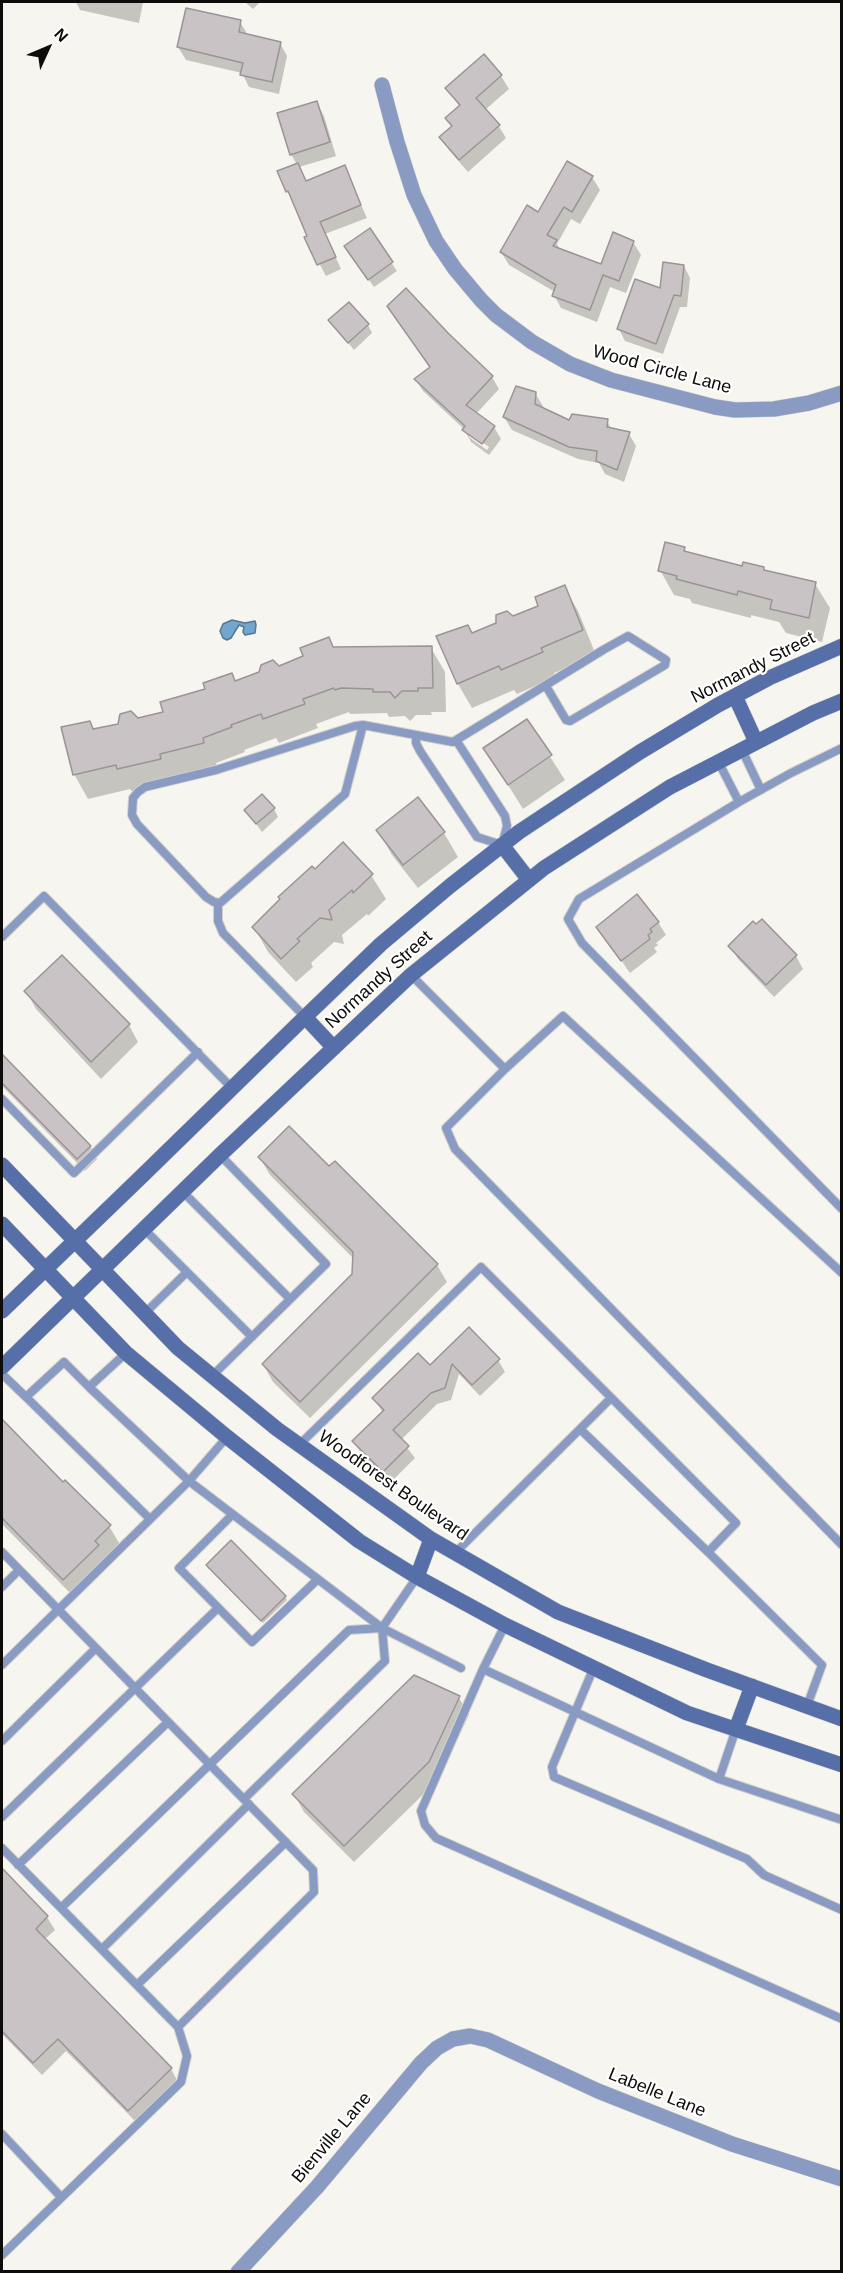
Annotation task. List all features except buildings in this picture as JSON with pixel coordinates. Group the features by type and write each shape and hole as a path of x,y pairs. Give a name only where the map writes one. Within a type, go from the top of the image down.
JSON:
{"main road":[{"name":"Normandy Street","path":"2,1311 381,944 502,845 640,753 735,696 769,678 842,646"},
{"path":"735,696 756,742"},
{"name":"Normandy Street","path":"2,1367 182,1191 411,975 544,868 670,787 813,713 842,701"},
{"path":"502,845 529,880"},
{"path":"304,1017 334,1048"},
{"name":"Woodforest Boulevard","path":"2,1165 178,1348 299,1445 431,1539 558,1612 842,1719"},
{"path":"2,1224 126,1353 227,1437 359,1541 417,1577 505,1625 687,1713 842,1765"},
{"path":"417,1577 431,1539"},
{"path":"736,1729 752,1686"}],"street":[{"name":"Wood Circle Lane","path":"382,85 414,195 436,241 455,269 481,300 496,315 532,342 570,364 610,380 715,407 735,410 774,409 809,403 842,393"},
{"name":"Labelle Lane","path":"462,2038 470,2036 488,2040 598,2091 732,2144 842,2179"},
{"name":"Bienville Lane","path":"238,2271 317,2187 421,2063 437,2048 453,2039 462,2038"}],"lane":[{"path":"218,903 206,897 134,820 131,808 135,794 149,786 216,770 345,728 363,726 445,742 456,740 628,636 666,660 665,665 570,721 566,720 546,686"},
{"path":"218,903 227,899 345,794 363,726"},
{"path":"416,736 416,743 420,751 477,837 502,845 507,819 456,740"},
{"path":"842,748 739,802 579,898 568,919 582,943 842,1209"},
{"path":"741,750 761,790"},
{"path":"718,761 739,802"},
{"path":"2,937 44,896 232,1088"},
{"path":"218,903 218,921 223,933 304,1017"},
{"path":"411,975 505,1069"},
{"path":"842,1273 563,1016 505,1069 446,1128 455,1149 842,1545"},
{"path":"2,1099 74,1173 198,1052"},
{"path":"212,1376 326,1264 220,1155"},
{"path":"182,1191 290,1299"},
{"path":"144,1229 252,1337"},
{"path":"299,1445 481,1267 736,1523 708,1552"},
{"path":"144,1314 187,1272"},
{"path":"89,1387 126,1353"},
{"path":"26,1397 64,1362 189,1482 382,1628 461,1668"},
{"path":"2,1374 150,1519"},
{"path":"455,1553 611,1398"},
{"path":"580,1429 822,1665 807,1706"},
{"path":"2,1665 189,1482 227,1437"},
{"path":"232,1515 178,1568 252,1642 318,1579"},
{"path":"2,1552 313,1870 314,1892 178,2026"},
{"path":"2,1587 19,1570"},
{"path":"102,1949 385,1661 382,1628 417,1577"},
{"path":"2,1816 218,1608"},
{"path":"505,1625 483,1669 421,1811 425,1825 436,1838 842,2019"},
{"path":"61,1908 349,1630 382,1628"},
{"path":"2,1741 96,1648"},
{"path":"594,1667 552,1767 554,1777 747,1859 764,1875 842,1910"},
{"path":"483,1669 719,1779 842,1820"},
{"path":"18,1865 168,1722"},
{"path":"719,1779 736,1729"},
{"path":"137,1985 286,1842"},
{"path":"2,1848 178,2026 187,2055 181,2082 2,2255"},
{"path":"2,2134 61,2197"}],"water":[{"path":"232,620 245,623 255,621 255,633 245,635 244,627 239,625 231,638 227,640 223,638 220,631 223,624"}]}
